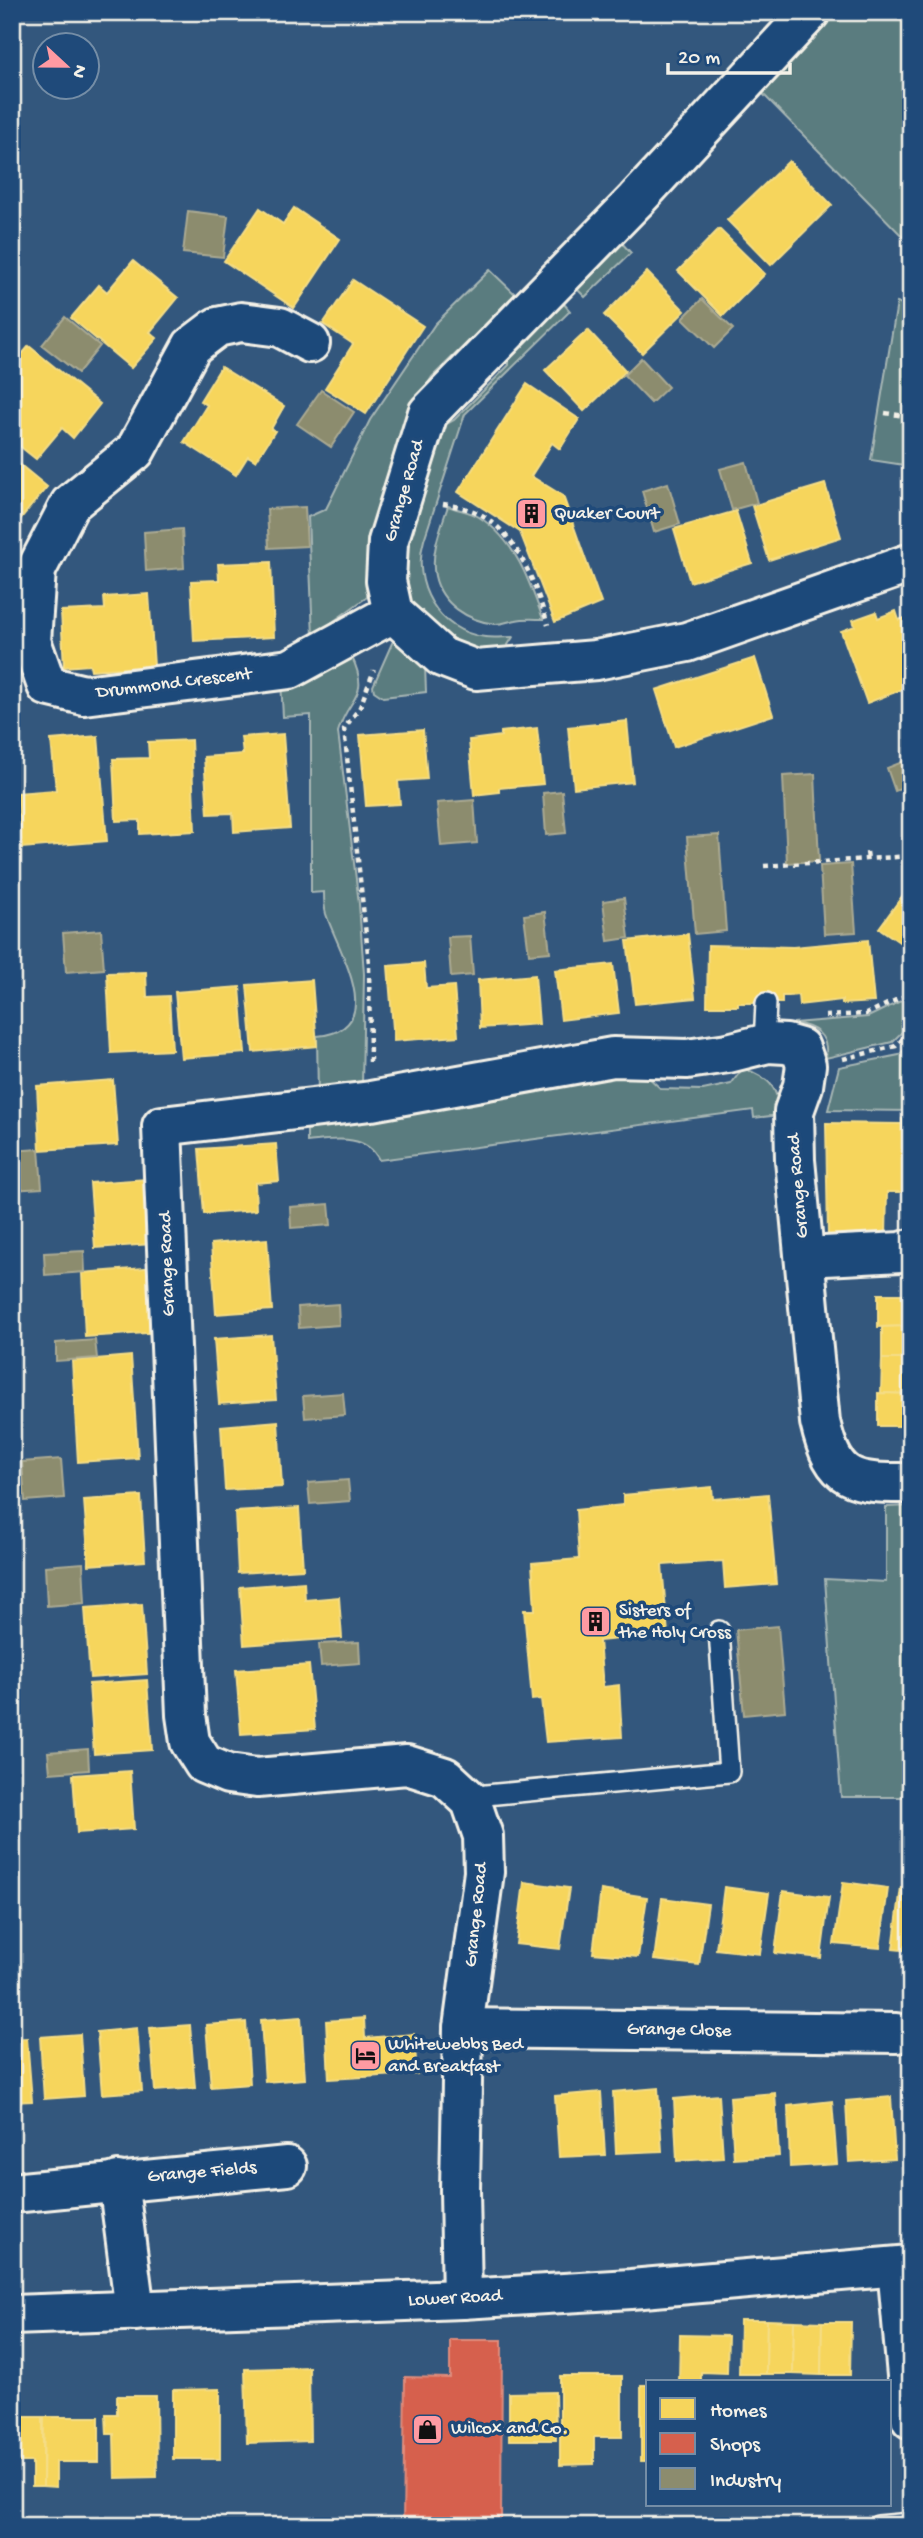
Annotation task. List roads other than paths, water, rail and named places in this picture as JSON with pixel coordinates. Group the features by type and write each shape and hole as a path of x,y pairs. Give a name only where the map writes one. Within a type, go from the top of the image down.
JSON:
{"street":[{"name":"Grange Road","path":"396,616 386,581 388,542 428,413 636,200 810,12"},
{"name":"Drummond Crescent","path":"310,343 280,327 241,322 216,327 192,346 135,451 70,504 36,570 31,641 47,686 84,695 290,669 396,616"},
{"path":"396,616 442,657 475,670 596,660 687,642 911,563"},
{"name":"Grange Road","path":"462,2299 460,2100 463,2028 484,1872 483,1836 471,1801 445,1777 407,1765 257,1778 228,1774 204,1764 190,1742 162,1126 371,1101 613,1056 687,1059 764,1045 786,1044 800,1048 806,1065 803,1086 794,1111 795,1160 820,1422 826,1451 842,1472 868,1483 911,1483"},
{"path":"805,1257 901,1252 911,1249"},
{"name":"Grange Close","path":"463,2028 895,2033"},
{"name":"Grange Fields","path":"12,2193 118,2180 287,2166"},
{"path":"118,2180 135,2311"},
{"path":"904,2266 911,2419"},
{"name":"Lower Road","path":"12,2315 462,2299 631,2289 904,2266"}],"lane":[{"path":"764,1045 766,1003"},
{"path":"471,1801 486,1795 729,1772 719,1630"},
{"path":"878,2526 911,2523"}],"place":[{"name":"Quaker Court","path":"531,514"},
{"name":"Sisters of the Holy Cross","path":"596,1622"},
{"name":"Whitewebbs Bed and Breakfast","path":"365,2056"},
{"name":"Wilcox and Co.","path":"428,2429"}]}
